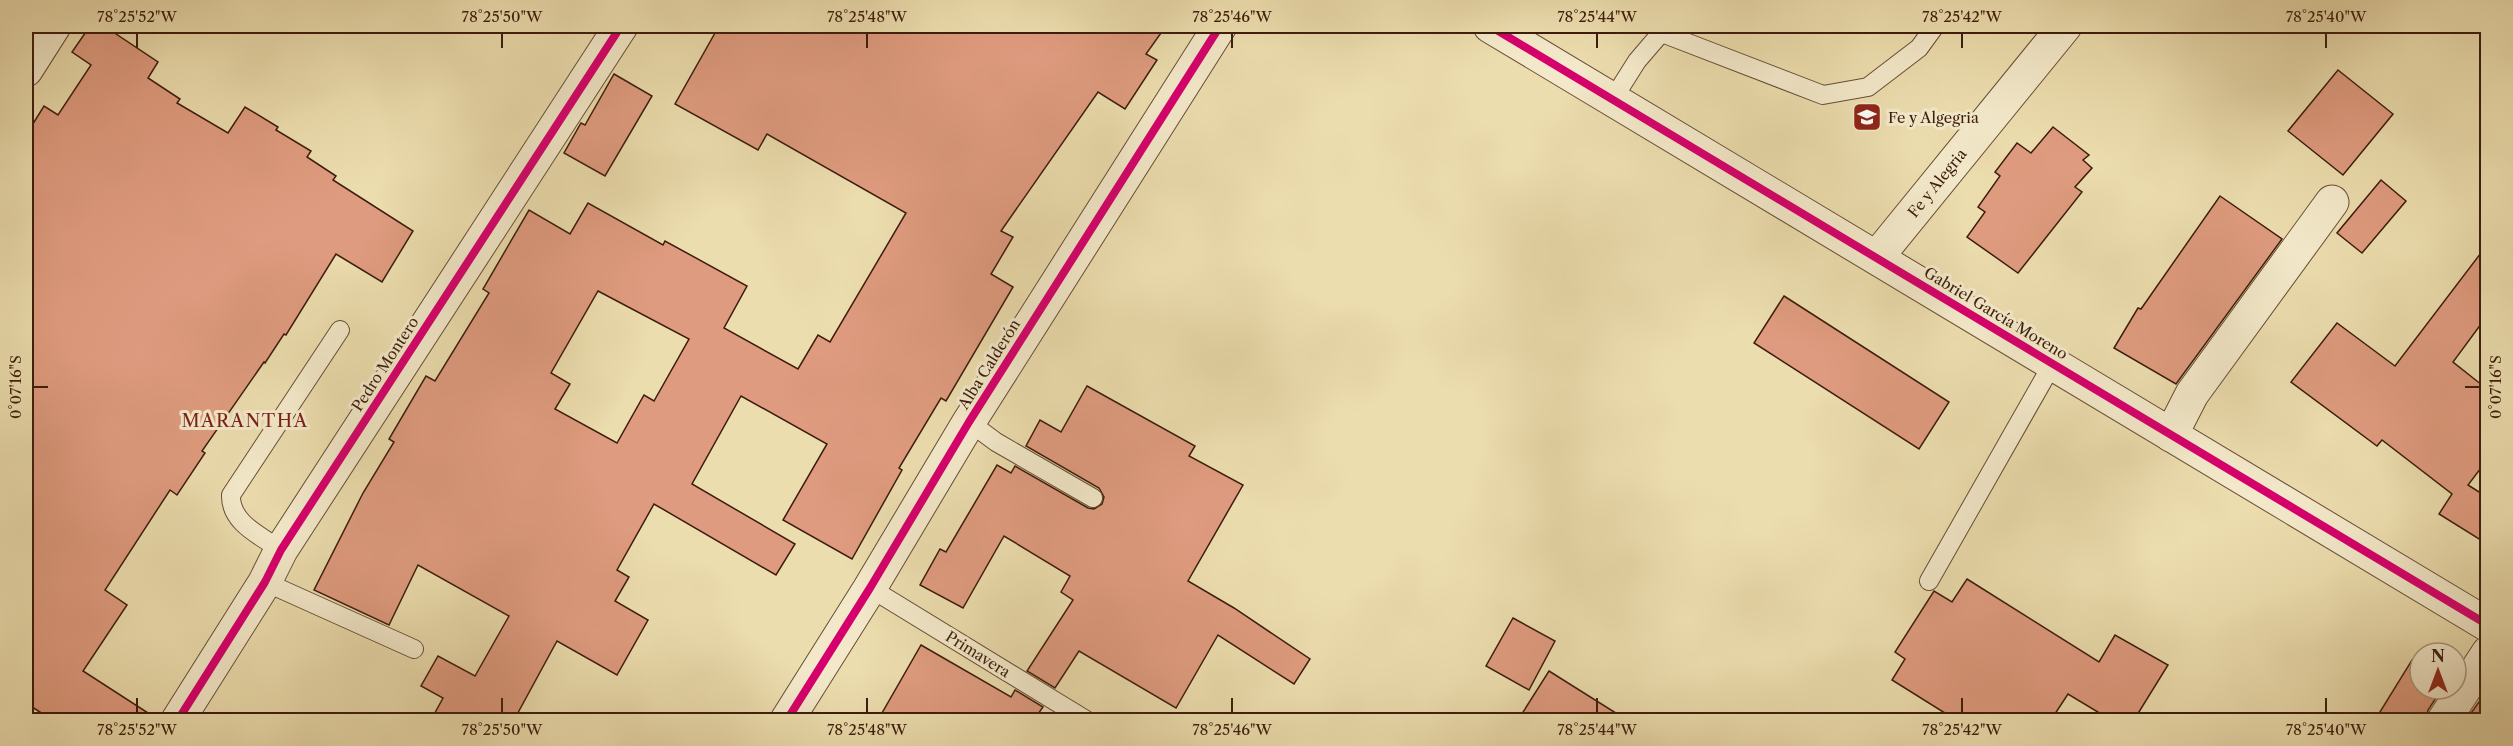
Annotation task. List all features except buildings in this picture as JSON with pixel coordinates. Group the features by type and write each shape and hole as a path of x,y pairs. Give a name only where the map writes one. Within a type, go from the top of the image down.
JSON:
{"street":[{"path":"26,70 54,26"},
{"name":"Pedro Montero","path":"178,720 265,582 281,550 621,26"},
{"name":"Alba Calderón","path":"787,720 870,588 969,422 1220,26"},
{"name":"Gabriel García Moreno","path":"1491,26 2487,625"},
{"name":"Fe y Alegria","path":"1877,257 2065,26"},
{"path":"2171,435 2192,394 2332,202"},
{"path":"2444,720 2487,653"}],"lane":[{"path":"1613,99 1637,61 1665,29 1822,95 1868,87 1919,48 1935,26"},
{"path":"281,550 241,522 230,508 231,495 340,330"},
{"path":"1929,581 2053,363"},
{"path":"969,422 996,442 1094,498"},
{"path":"265,582 414,648"},
{"name":"Primavera","path":"870,588 1086,720"}],"cycle path":[{"path":"178,720 265,582 281,550 621,26"},
{"path":"787,720 870,588 969,422 1220,26"},
{"path":"1490,26 2488,625"}],"place":[{"name":"Fe y Algegria","path":"1867,117"}],"district":[{"name":"MARANTHA","path":"245,421"}]}
